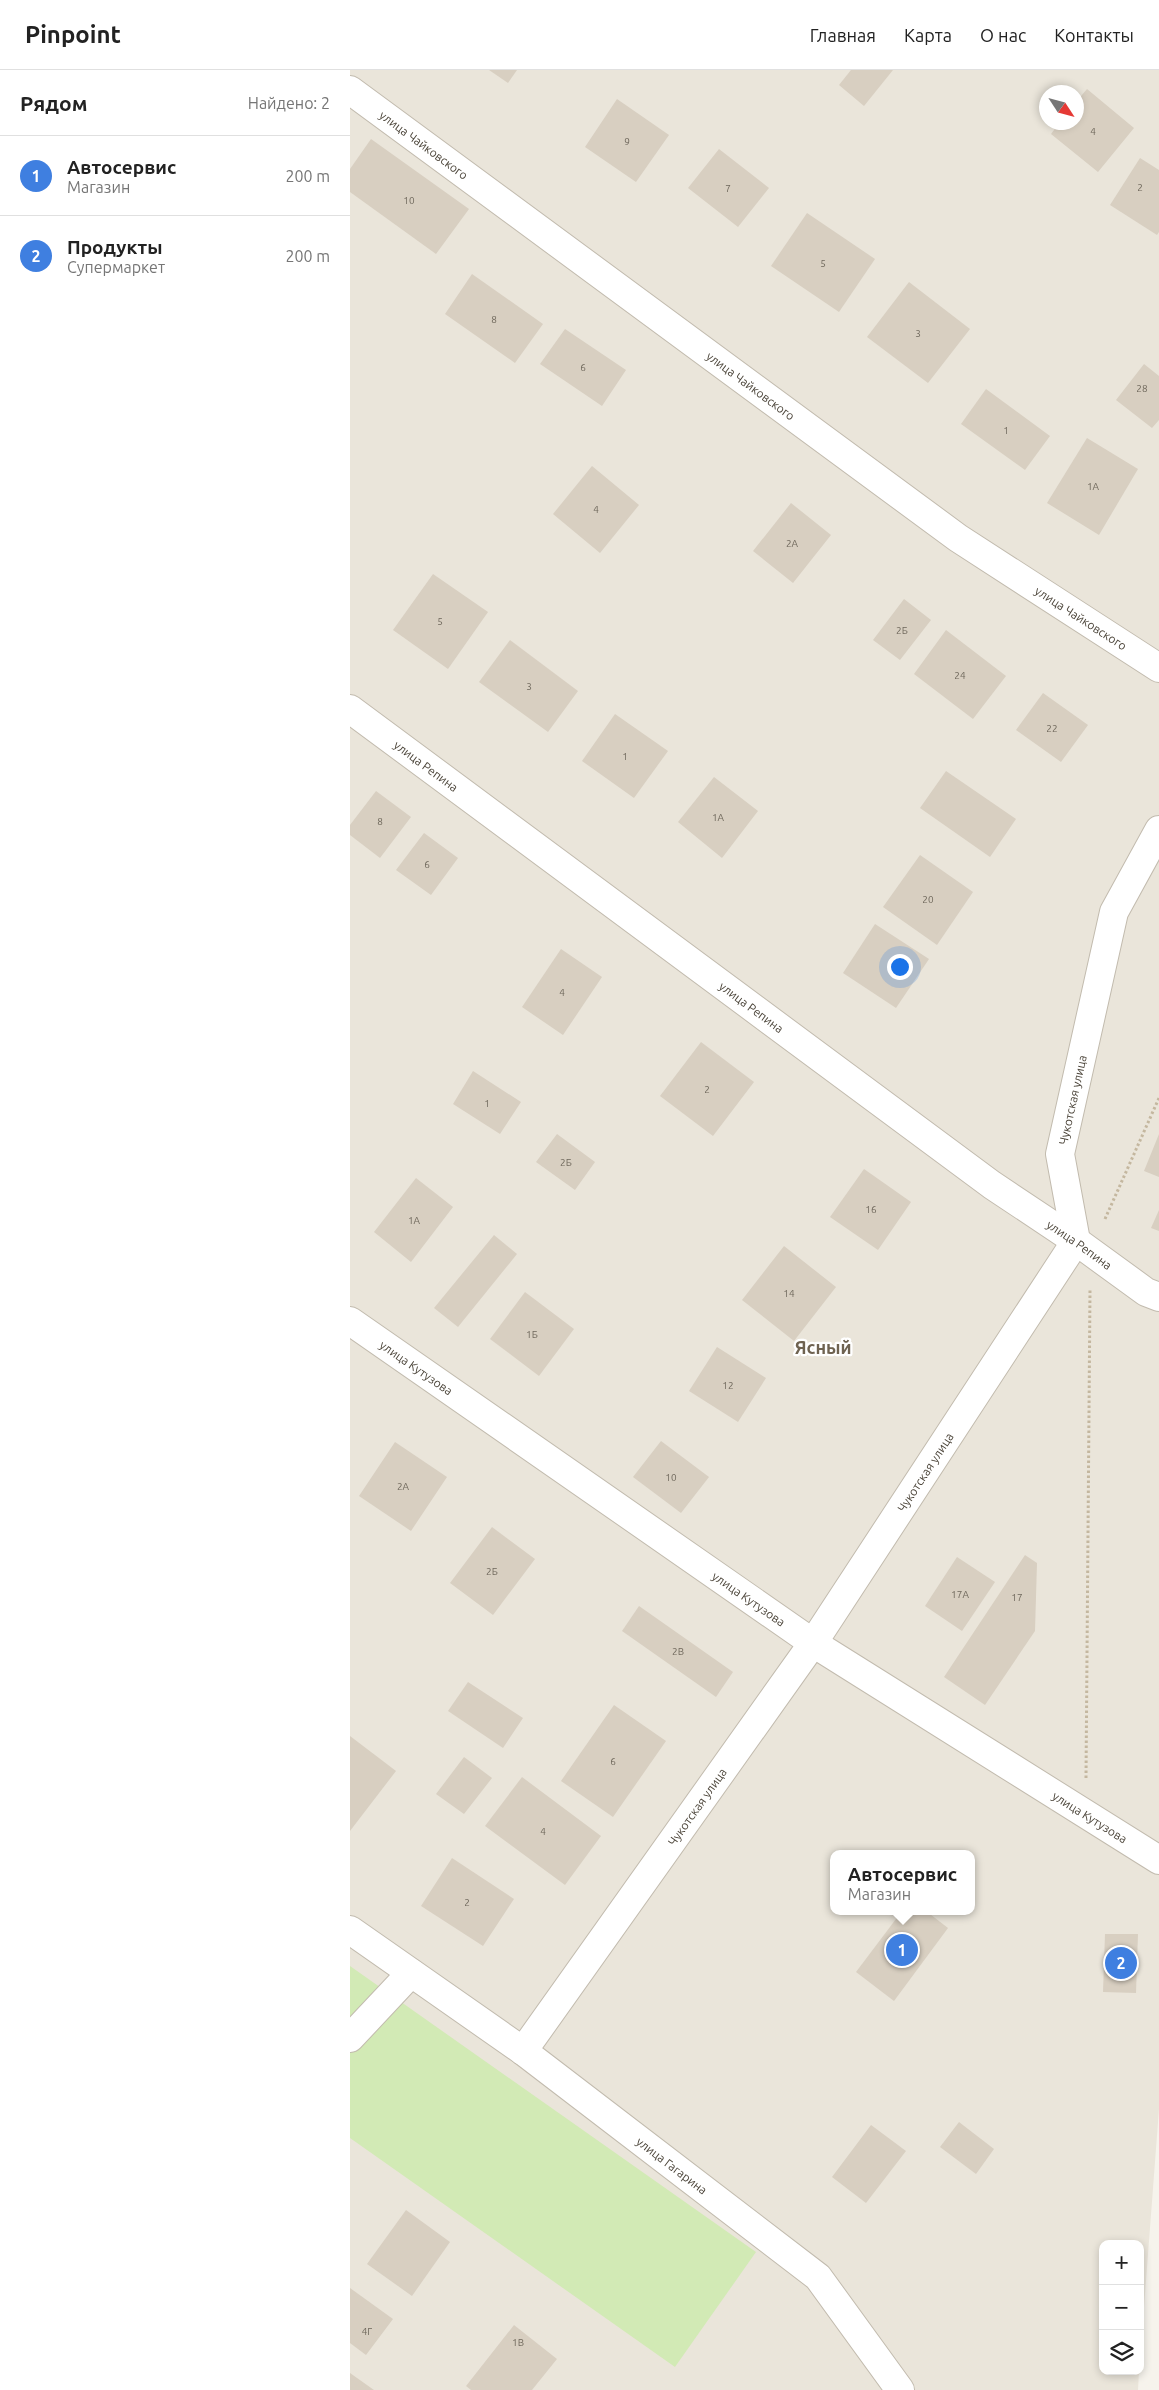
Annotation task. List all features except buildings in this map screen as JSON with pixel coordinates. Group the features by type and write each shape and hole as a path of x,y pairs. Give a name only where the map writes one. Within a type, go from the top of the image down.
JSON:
{"street":[{"name":"улица Чайковского","path":"350,90 958,538 1159,668"},
{"name":"улица Репина","path":"350,709 992,1185 1083,1246 1146,1292 1159,1297"},
{"name":"Чукотская улица","path":"523,2051 813,1644 1083,1246 1060,1154 1114,912 1159,830"},
{"name":"улица Кутузова","path":"350,1321 813,1644 1159,1860"},
{"name":"улица Гагарина","path":"350,1930 523,2051 818,2277 900,2390"},
{"path":"350,2038 411,1973"}],"path":[{"path":"1085,1814 1083,1246 1159,1098"}],"shaded area":[{"path":"350,70 1159,70 1159,2109 1144,2307 1144,2240 1099,2240 1099,2375 1139,2375 1138,2390 350,2390"}],"green space":[{"path":"350,1966 756,2252 675,2367 350,2138"}],"place":[{"name":"Автосервис","path":"902,1950"},
{"name":"Продукты","path":"1121,1963"}],"district":[{"name":"Ясный","path":"823,1347"}]}
